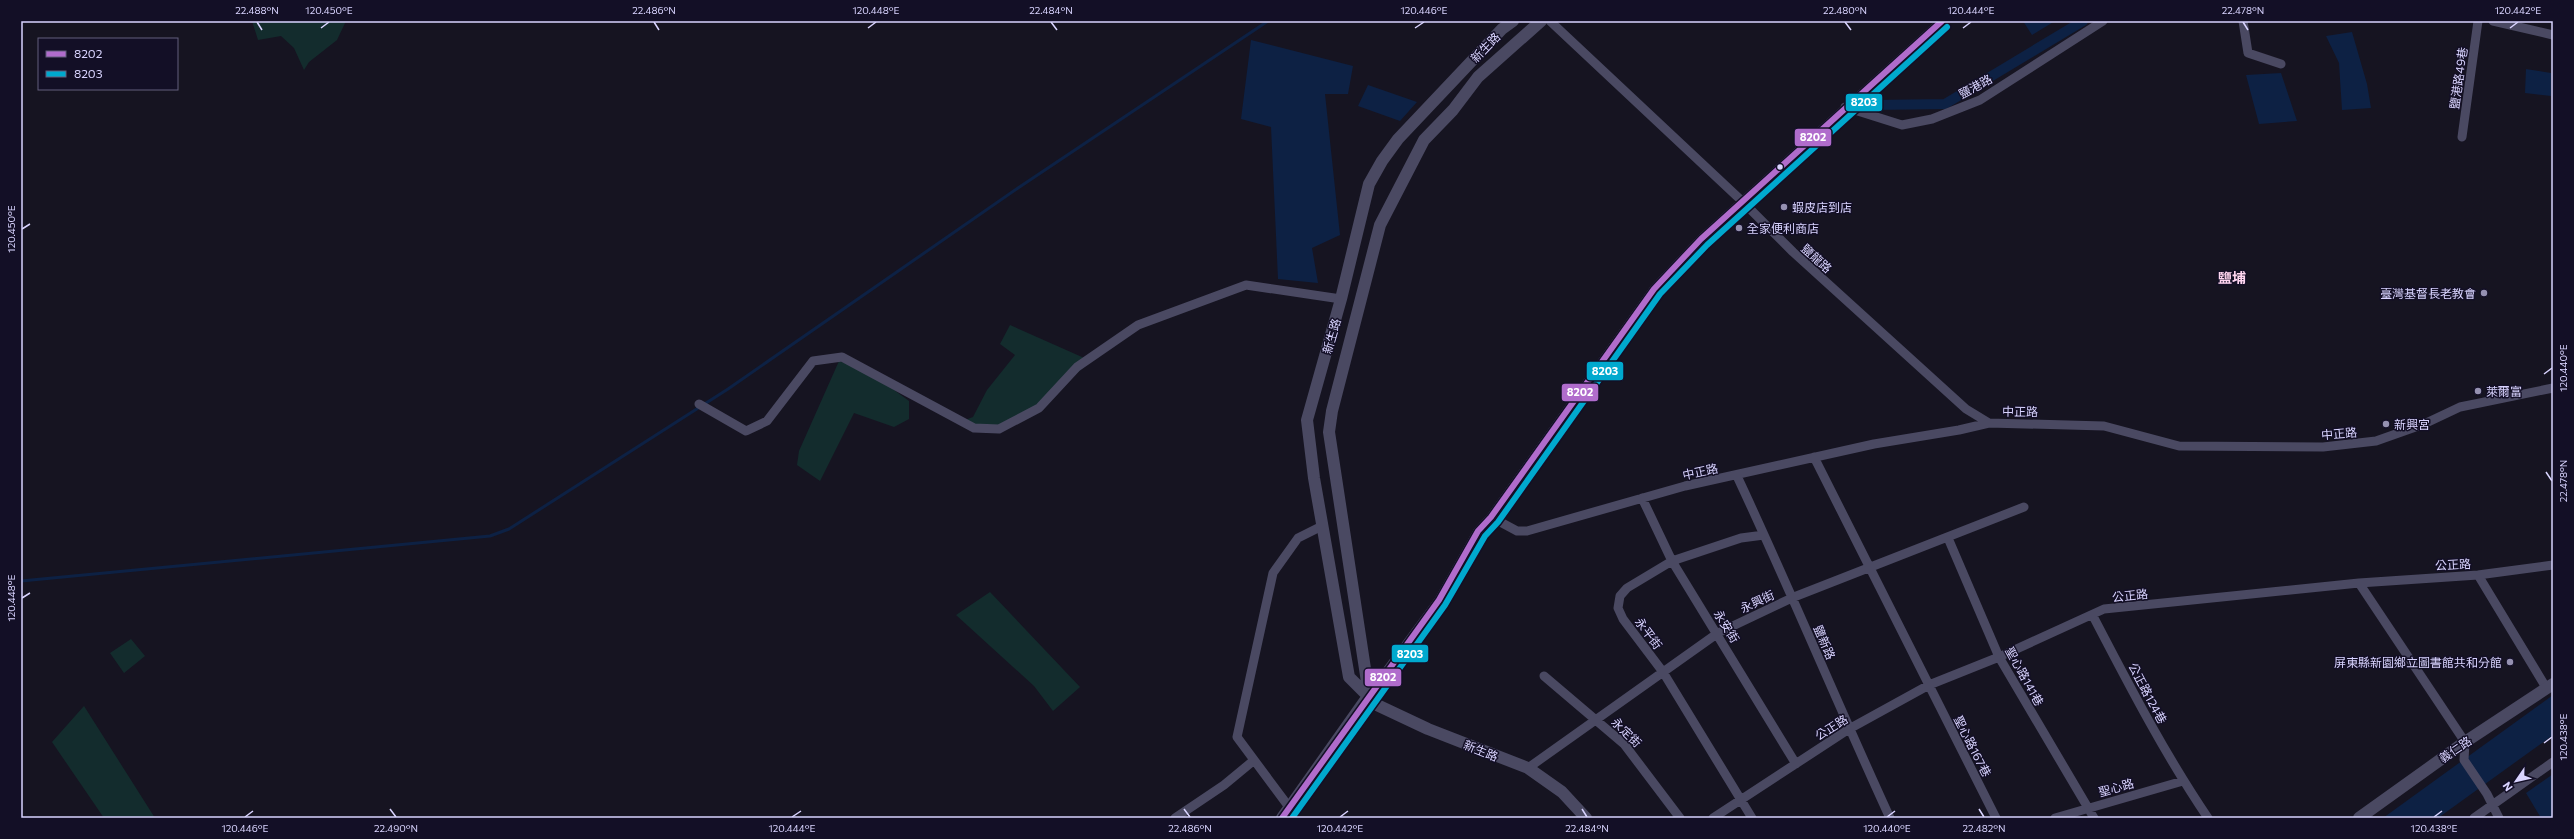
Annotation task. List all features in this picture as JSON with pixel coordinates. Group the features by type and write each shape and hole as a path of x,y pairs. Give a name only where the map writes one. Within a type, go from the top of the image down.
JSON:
{"street":[{"name":"新生路","path":"1513,21 1426,108 1382,161 1369,184 1341,299 1307,420 1322,526 1349,677 1369,695 1377,705 1428,729 1528,768 1562,792 1586,818"},
{"name":"新生路","path":"1369,695 1329,432 1332,412 1380,225 1424,140 1453,110 1478,77 1541,21"},
{"name":"鹽龍路","path":"1550,21 1743,202 1793,252 1966,409 1989,423"},
{"path":"1282,818 1369,695 1439,600 1478,531 1491,517 1654,289 1701,240 1942,21"},
{"name":"鹽港路","path":"1846,107 1902,125 1932,119 1980,100 2103,21"},
{"path":"2243,21 2248,53 2281,64"},
{"name":"鹽港路49巷","path":"2462,137 2478,21"},
{"path":"2493,21 2553,35"},
{"path":"699,404 746,430 767,421 813,360 842,357 974,428 999,428 1039,408 1077,366 1138,326 1246,285 1341,299"},
{"name":"中正路","path":"1491,517 1517,532 1527,531 1685,486 1737,476 1874,444 1959,430 1989,423 2104,426 2179,446 2323,447 2376,441 2424,424 2460,407 2553,388"},
{"name":"聖心路167巷","path":"1814,457 1996,818"},
{"name":"鹽新路","path":"1737,476 1794,597 1849,729 1890,818"},
{"name":"永安街","path":"1642,498 1672,561 1718,633 1796,764"},
{"name":"永興街","path":"1528,768 1718,633 1794,597 2024,507"},
{"path":"1289,807 1253,761 1237,737 1273,573 1298,538 1322,526"},
{"name":"永平街","path":"1752,818 1663,672 1623,619 1618,608 1620,596 1626,588 1672,561 1740,538 1764,535"},
{"name":"聖心路141巷","path":"1948,538 1999,657 2094,818"},
{"name":"公正路","path":"1713,818 1849,729 1929,685 1999,657 2093,616 2104,609 2359,583 2478,575 2553,565"},
{"path":"2478,575 2550,686"},
{"path":"2359,583 2465,742 2464,760 2487,794 2491,806 2499,818"},
{"name":"公正路124巷","path":"2093,616 2141,708 2183,781 2208,818"},
{"name":"永定街","path":"1544,676 1595,719 1636,758 1680,818"},
{"name":"義仁路","path":"2359,818 2465,742 2550,686"},
{"path":"1175,818 1224,786 1253,761"},
{"path":"2474,818 2553,762"},
{"name":"聖心路","path":"2055,818 2183,781"}],"green space":[{"path":"252,21 346,21 337,40 309,62 304,70 294,48 281,36 258,40"},
{"path":"1010,325 1091,361 1030,414 998,431 957,423 973,417 987,390 1015,355 1000,344"},
{"path":"839,361 871,373 909,401 909,419 894,427 854,413 820,481 797,465 799,451"},
{"path":"990,592 1080,687 1053,711 1034,686 956,615"},
{"path":"131,639 145,656 124,673 110,653"},
{"path":"84,706 155,818 104,818 52,742"}],"water":[{"path":"2023,21 2055,21 2032,35"},
{"path":"2352,32 2367,84 2371,108 2342,110 2339,63 2326,36"},
{"path":"1251,40 1353,66 1348,94 1325,94 1340,235 1312,248 1318,283 1278,279 1271,127 1241,119"},
{"path":"2526,69 2551,73 2551,96 2525,93"},
{"path":"2281,73 2297,121 2259,124 2246,75"},
{"path":"1368,85 1417,102 1400,121 1358,106"},
{"path":"2553,695 2553,735 2438,818 2383,818"},
{"path":"2553,774 2553,818 2541,818 2526,793"}],"waterway":[{"path":"21,581 490,536 509,529 728,389 1018,188 1268,21"},
{"path":"1872,105 1945,104 2083,21"}],"transit line":[{"name":"8202","path":"1282,818 1439,600 1478,531 1491,517 1654,289 1701,239 1942,21"},
{"name":"8203","path":"1292,818 1445,605 1485,536 1498,522 1660,294 1707,245 1947,27"}],"place":[{"name":"蝦皮店到店","path":"1784,207"},
{"name":"全家便利商店","path":"1739,228"},
{"name":"臺灣基督長老教會","path":"2484,293"},
{"name":"萊爾富","path":"2478,391"},
{"name":"新興宮","path":"2386,424"},
{"name":"屏東縣新園鄉立圖書館共和分館","path":"2510,662"}],"district":[{"name":"鹽埔","path":"2232,277"}]}
